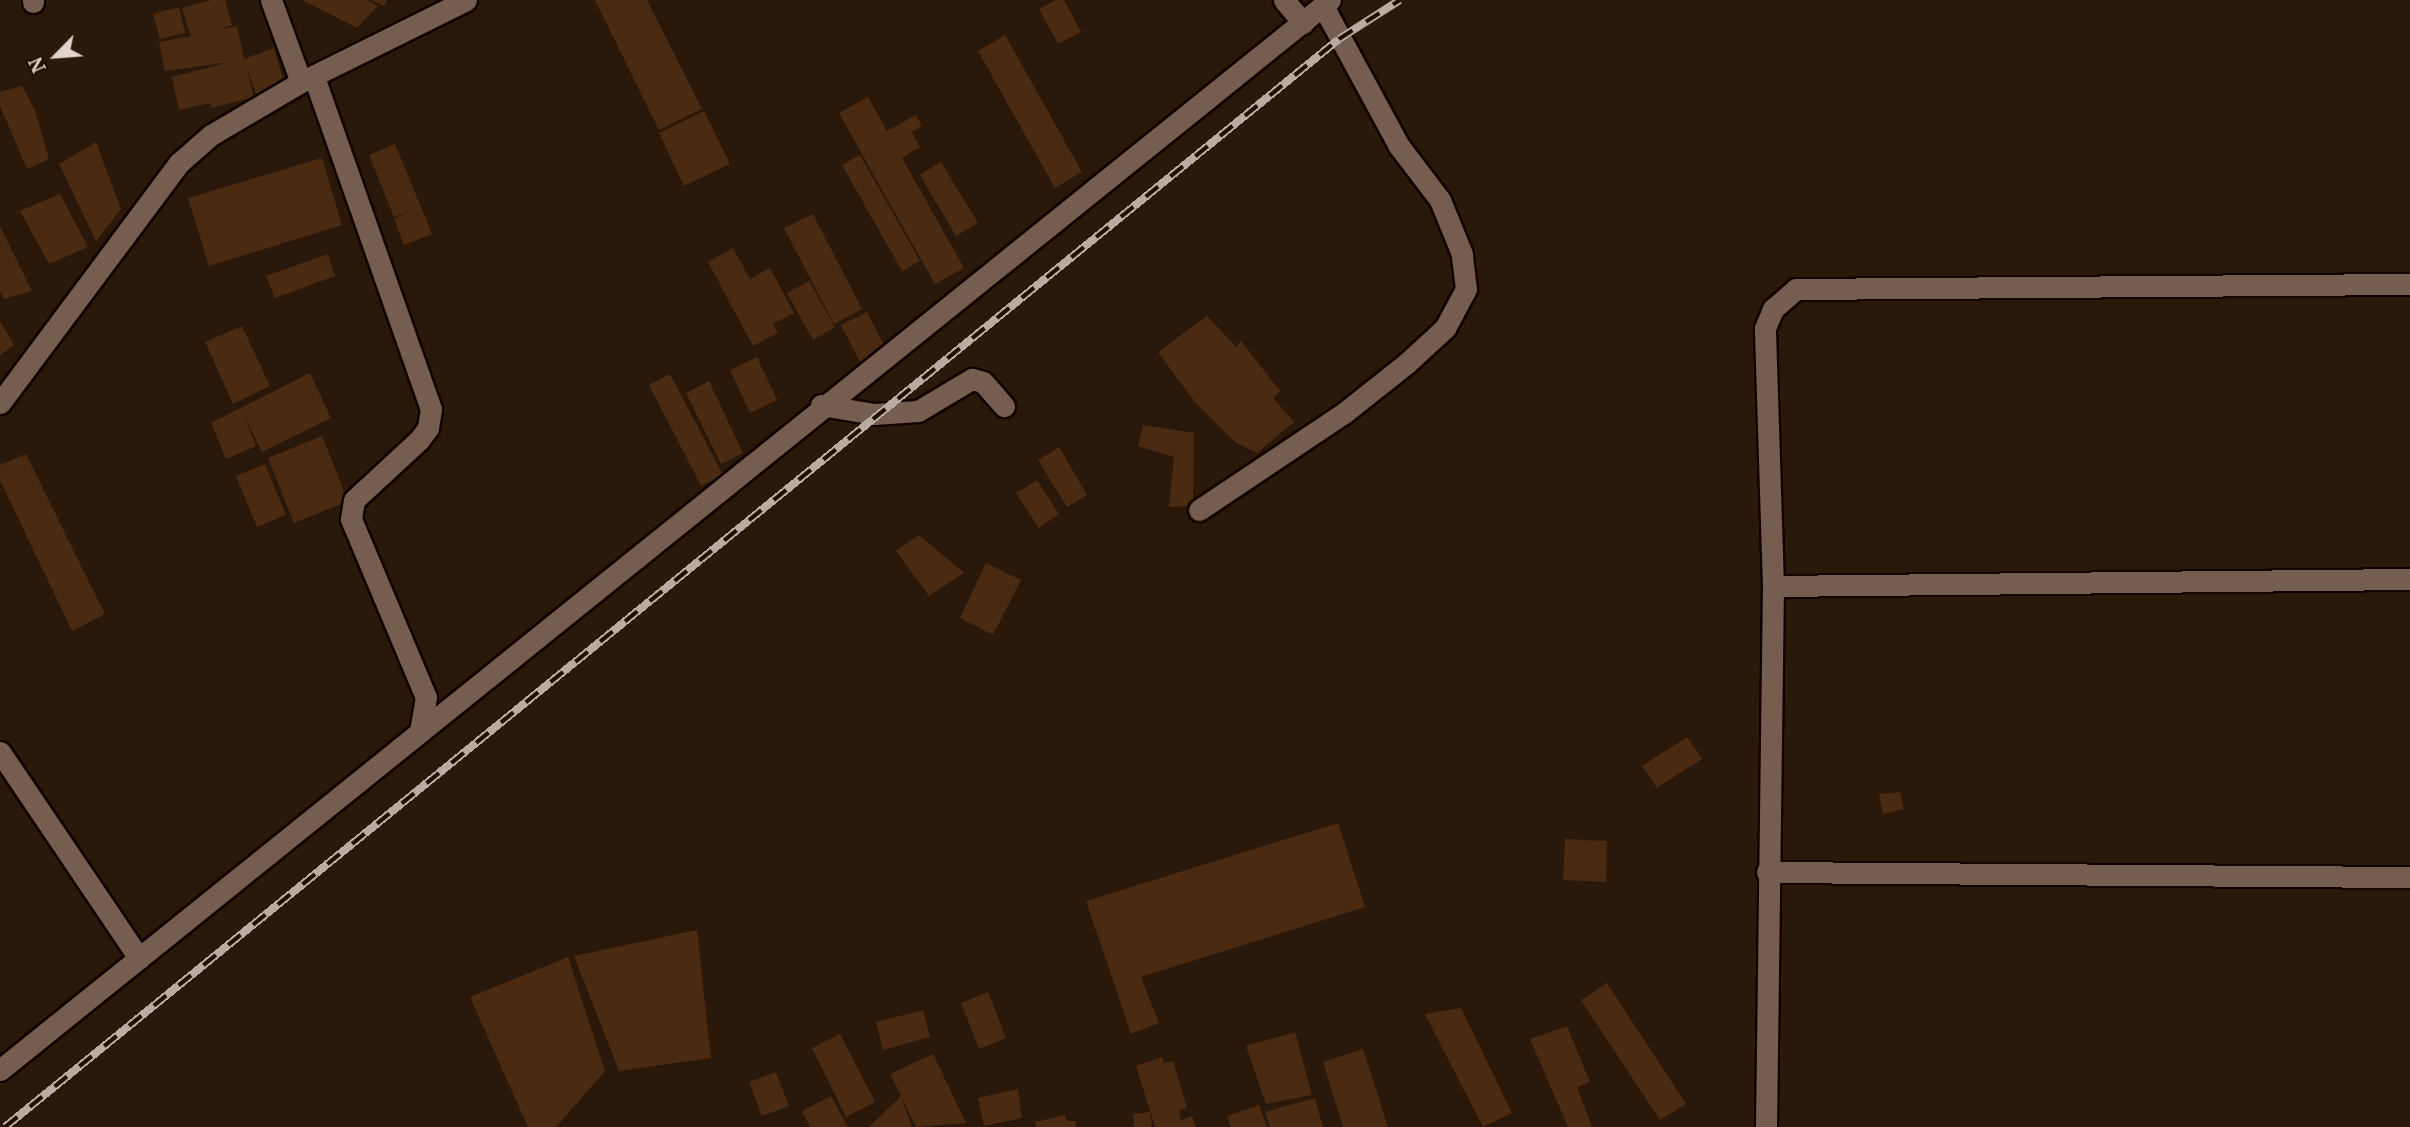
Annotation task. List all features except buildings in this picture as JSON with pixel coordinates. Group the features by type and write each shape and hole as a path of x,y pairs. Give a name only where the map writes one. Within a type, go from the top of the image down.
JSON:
{"street":[{"path":"271,0 307,80 431,409 419,440 354,500 351,519 426,697 420,732"},
{"path":"0,403 179,163 211,135 307,80 466,0"},
{"path":"1284,0 1303,23"},
{"path":"0,1070 821,405 1326,3 1399,146 1440,200 1462,254 1466,289 1445,328 1407,363 1344,413 1199,510"},
{"path":"1766,1127 1767,872 1773,586 1765,328 1773,309 1796,289 2410,284"},
{"path":"821,405 874,414 918,411 972,379 983,382 1004,406"},
{"path":"1773,586 2410,579"},
{"path":"0,752 139,958"},
{"path":"1767,872 2410,877"}],"railway":[{"path":"5,1127 1339,39 1400,0"}]}
